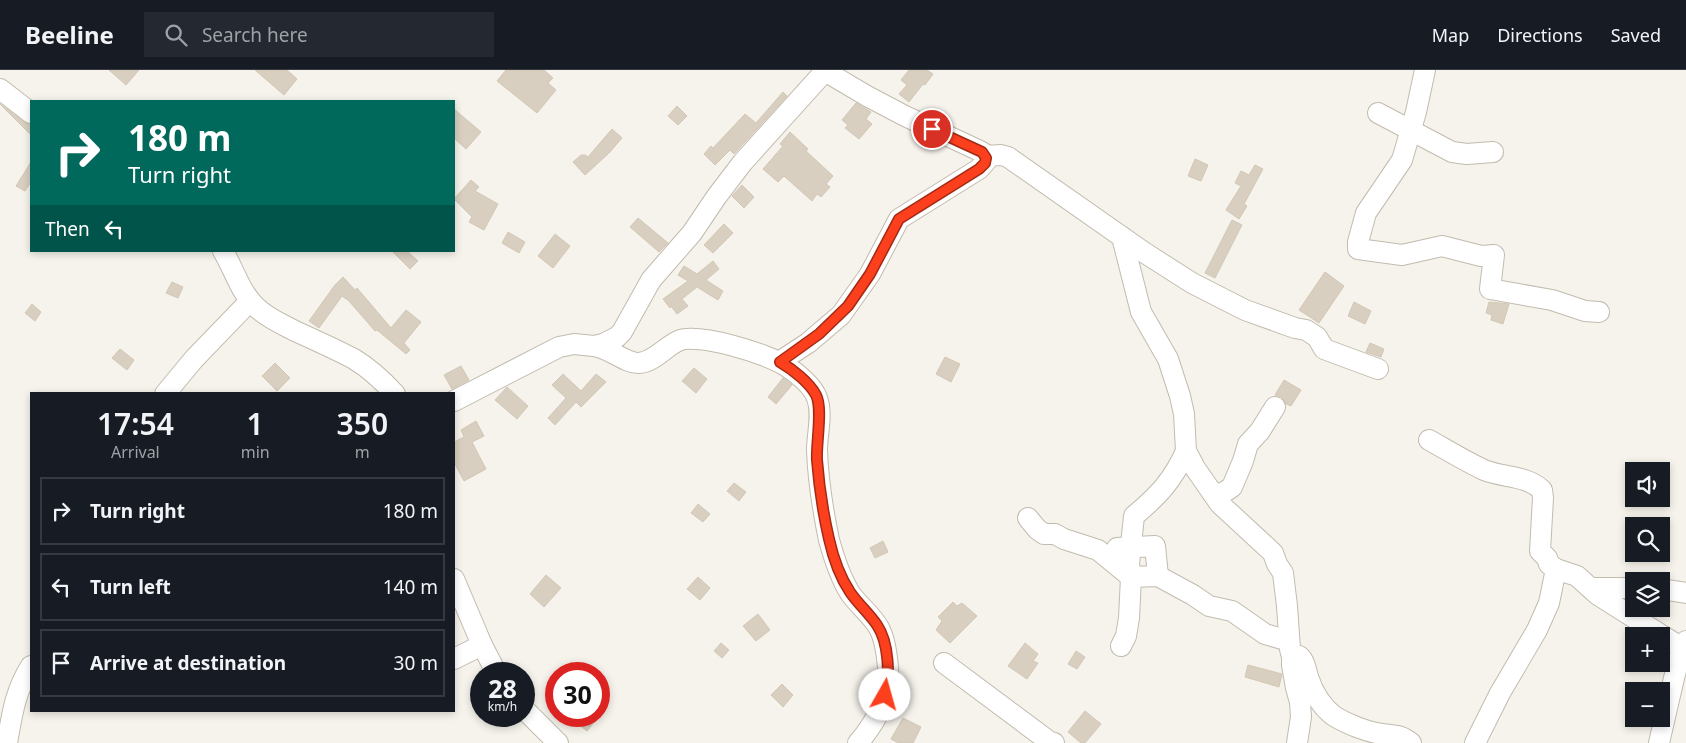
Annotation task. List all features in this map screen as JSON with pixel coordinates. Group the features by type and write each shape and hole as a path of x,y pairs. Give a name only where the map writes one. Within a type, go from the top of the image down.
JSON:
{"street":[{"path":"1425,70 1402,160 1366,213 1358,242 1358,249 1402,255 1442,246 1481,256 1494,255 1490,289 1552,300 1585,311 1599,312"},
{"path":"594,346 610,341 622,332 651,280 692,234 742,162 825,71 905,116 976,149 986,156 1001,155 1008,158 1122,237 1209,293 1245,310 1306,330 1317,337 1324,349 1378,370"},
{"path":"0,89 30,112"},
{"path":"1378,113 1452,152 1467,154 1493,152"},
{"path":"780,362 814,338 844,311 870,274 899,219 979,169 985,163 986,156"},
{"path":"1122,237 1140,312 1168,359 1178,389 1184,414 1187,461 1230,514 1273,553 1283,573 1289,645 1300,702 1301,717 1297,743"},
{"path":"224,252 250,301 260,311 279,323 360,363 393,392"},
{"path":"167,392 194,359 250,301"},
{"path":"455,400 559,347 574,344 602,347 637,364 648,361 678,341 689,338 736,347 780,362 803,380 817,396 819,413 818,461 821,494 829,540 843,580 850,592 878,627 883,640 888,670 887,687 879,712 863,741"},
{"path":"1213,494 1223,493 1232,487 1248,444 1260,431 1274,407"},
{"path":"1429,440 1485,470 1534,483 1542,490 1540,551 1547,558 1549,564 1577,576 1598,595 1684,644 1659,743"},
{"path":"1121,646 1126,636 1129,618 1130,577 1128,564 1134,516 1151,502 1187,461"},
{"path":"1028,518 1044,534 1055,534 1064,539 1098,550 1130,577 1158,576 1209,606 1232,612 1264,634 1289,645 1302,659 1309,680 1321,704 1334,716 1381,734 1398,735 1411,743"},
{"path":"1098,550 1131,546 1155,546 1158,576"},
{"path":"1475,743 1500,693 1537,630 1549,604 1556,568"},
{"path":"455,581 491,662"},
{"path":"1591,588 1625,588"},
{"path":"1670,590 1686,593"},
{"path":"455,658 482,645"},
{"path":"944,663 1050,742 1054,743"},
{"path":"6,743 14,701 30,668"},
{"path":"535,720 558,743"}],"building":[{"path":"109,70 139,70 126,85"},
{"path":"255,70 287,70 297,79 284,95"},
{"path":"506,70 544,70 553,78 548,83 556,90 537,113 497,81"},
{"path":"909,70 927,70 933,74 909,102 899,94 907,85 901,80"},
{"path":"783,92 787,96 734,154 730,150 715,165 704,154 711,146 713,148 745,114 756,123"},
{"path":"856,103 871,112 866,119 872,124 859,139 845,128 848,125 842,120"},
{"path":"0,104 30,125 30,134"},
{"path":"677,106 687,116 678,125 668,116"},
{"path":"455,110 481,132 466,149 455,139"},
{"path":"612,129 622,138 585,175 573,162 581,155 588,157"},
{"path":"790,132 808,149 806,151 833,176 826,184 830,187 821,197 817,194 812,201 784,176 778,182 763,169 783,146 780,144"},
{"path":"1195,159 1208,165 1201,181 1188,176"},
{"path":"30,164 30,184 25,191 16,186"},
{"path":"1255,165 1263,169 1244,204 1247,206 1239,219 1226,210 1241,186 1235,183 1241,171 1249,175"},
{"path":"471,180 479,187 475,191 498,204 484,230 469,222 472,217 455,198"},
{"path":"742,185 754,197 744,208 732,196"},
{"path":"638,218 668,243 659,252 630,227"},
{"path":"1232,220 1242,225 1215,278 1205,273"},
{"path":"724,224 733,233 713,253 704,245"},
{"path":"508,232 525,242 519,253 502,243"},
{"path":"555,234 570,246 553,268 538,256"},
{"path":"393,252 408,252 418,261 410,269"},
{"path":"713,261 719,269 706,280 723,291 718,300 697,287 682,299 688,306 677,314 663,299 688,281 678,275 684,266 697,274"},
{"path":"1325,272 1344,286 1319,323 1299,310"},
{"path":"343,277 355,290 357,288 391,328 406,310 421,322 404,343 410,350 406,354 377,330 375,331 349,301 342,296 319,328 309,321"},
{"path":"172,282 183,287 178,298 166,293"},
{"path":"1354,302 1371,311 1365,324 1348,316"},
{"path":"1489,302 1509,304 1503,324 1491,320 1492,315 1486,313"},
{"path":"32,304 41,312 35,321 25,313"},
{"path":"1370,343 1384,349 1381,357 1366,352"},
{"path":"120,349 134,360 127,370 112,358"},
{"path":"945,357 960,364 951,382 936,374"},
{"path":"275,363 290,378 277,391 262,376"},
{"path":"461,366 469,380 452,389 444,375"},
{"path":"694,368 707,379 696,393 682,381"},
{"path":"563,374 581,391 596,374 606,382 581,407 576,402 555,425 548,418 566,398 552,385"},
{"path":"783,378 792,385 776,404 768,397"},
{"path":"1284,380 1301,390 1291,406 1286,404 1282,397 1275,395"},
{"path":"507,387 528,406 517,419 495,400"},
{"path":"476,421 484,436 472,442 486,469 464,481 455,464 455,442 464,437 461,430"},
{"path":"734,483 746,492 739,501 727,491"},
{"path":"698,504 710,514 703,522 691,513"},
{"path":"883,541 888,552 875,558 870,548"},
{"path":"546,575 561,588 544,607 530,594"},
{"path":"698,577 710,588 700,600 687,589"},
{"path":"953,602 957,606 962,603 977,616 950,643 936,630 942,621 938,617"},
{"path":"758,614 770,630 756,641 743,626"},
{"path":"721,643 729,650 722,658 714,651"},
{"path":"1025,643 1038,654 1033,661 1038,663 1027,679 1008,666"},
{"path":"1076,651 1085,657 1077,669 1068,664"},
{"path":"1248,665 1282,674 1279,687 1245,677"},
{"path":"782,684 793,695 783,707 771,695"},
{"path":"1085,711 1101,724 1085,743 1081,743 1068,732"},
{"path":"903,718 921,727 913,743 898,743 891,739"},
{"path":"582,727 590,727 587,731"}],"route":[{"path":"885,695 888,670 883,640 878,627 850,592 843,580 829,540 821,494 818,461 819,404 817,396 803,380 780,362 808,343 841,315 876,265 899,219 979,169 987,160 982,152 932,129"}]}
